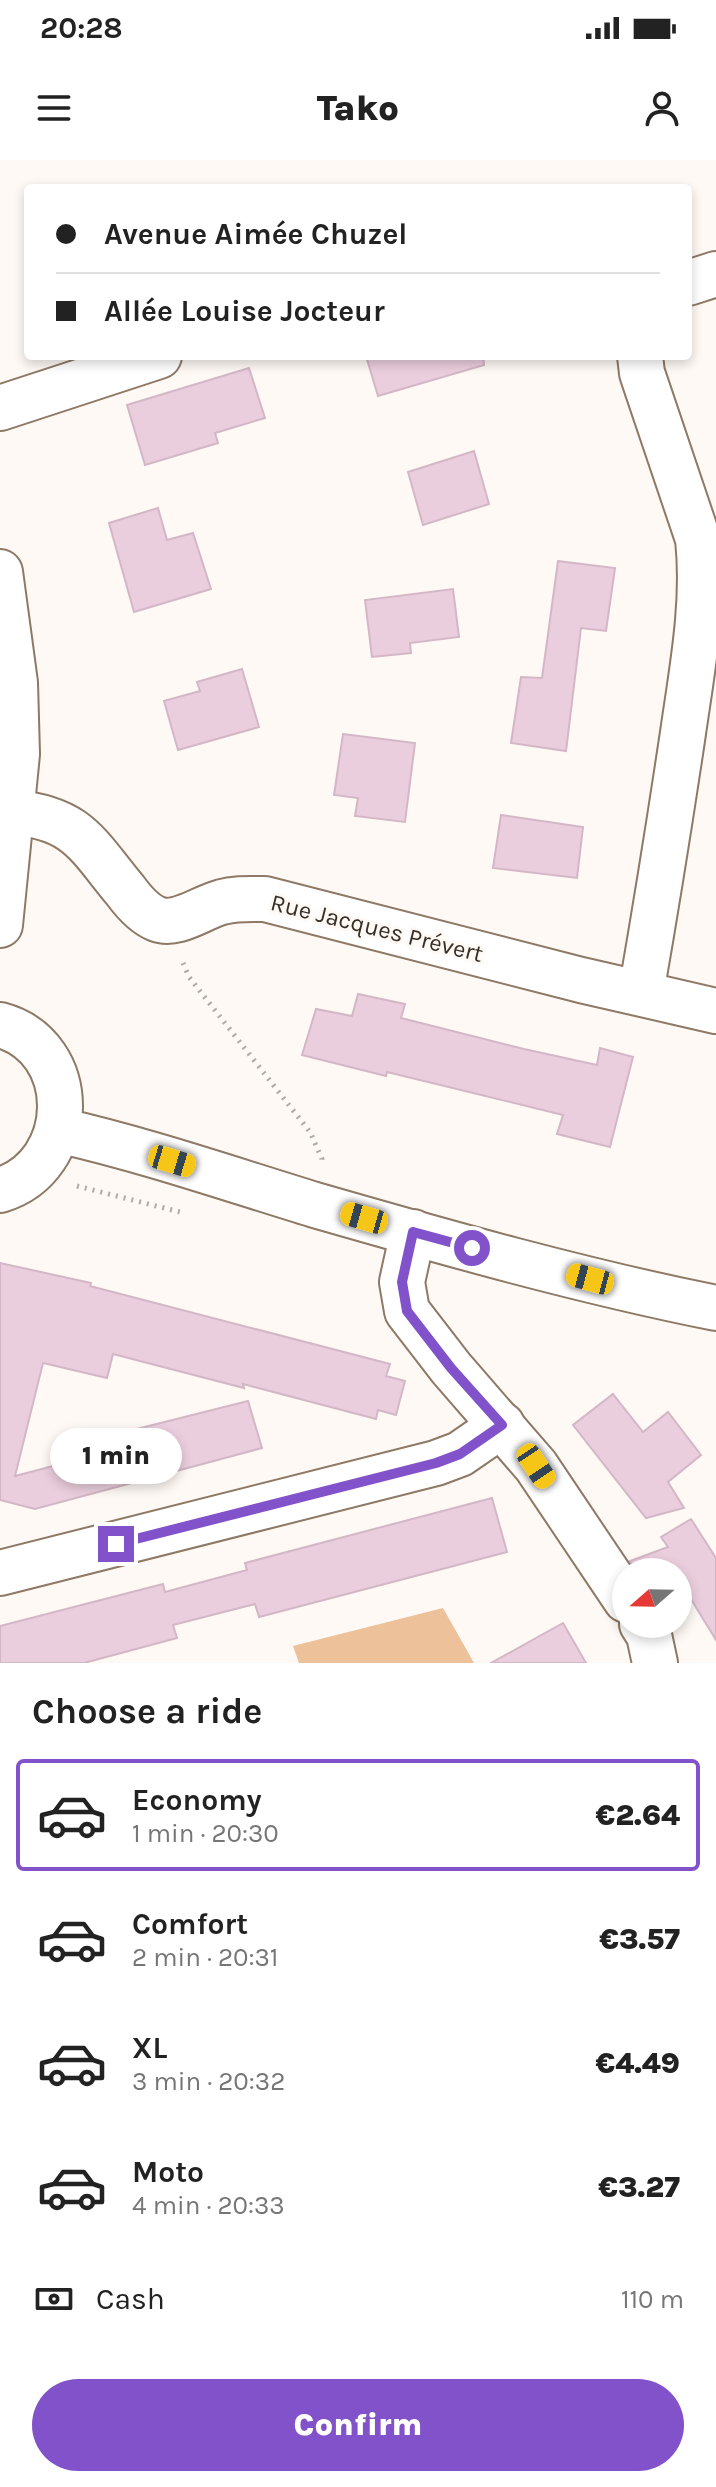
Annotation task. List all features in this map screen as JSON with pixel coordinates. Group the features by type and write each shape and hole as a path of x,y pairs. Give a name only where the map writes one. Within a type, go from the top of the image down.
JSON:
{"street":[{"path":"692,282 716,274"},
{"path":"0,408 147,360"},
{"path":"640,360 642,373 698,539 701,566 693,665 662,876 641,993"},
{"path":"0,572 15,683 17,754 0,925"},
{"path":"13,812 36,814 65,824 93,851 144,911 168,921"},
{"name":"Rue Jacques Prévert","path":"168,921 221,902 265,899 716,1011"},
{"path":"0,1025 31,1042 49,1062 59,1086 61,1111 58,1130 45,1159 29,1175 0,1190"},
{"path":"58,1130 115,1143 413,1232 650,1294 716,1308"},
{"path":"413,1232 402,1282 407,1311 451,1368 536,1466 612,1579"},
{"path":"0,1573 436,1463 460,1454 502,1425"},
{"path":"650,1638 655,1663"}],"path":[{"path":"168,921 189,977 310,1132 322,1159 315,1204"}],"shaded area":[{"path":"443,1608 474,1663 299,1663 293,1646"}],"building":[{"path":"367,360 483,360 484,365 378,396"},
{"path":"249,368 265,418 215,433 218,443 145,465 127,405"},
{"path":"474,451 489,504 423,525 408,472"},
{"path":"158,508 167,540 193,533 211,589 134,612 109,523"},
{"path":"558,561 615,568 606,631 581,628 566,751 511,743 521,677 542,678"},
{"path":"453,589 459,637 410,643 411,653 372,657 365,600"},
{"path":"242,669 259,727 178,750 164,701 200,691 197,682"},
{"path":"343,734 415,743 405,822 355,816 358,798 334,795"},
{"path":"501,815 583,827 577,878 493,868"},
{"path":"358,994 405,1004 401,1018 524,1049 597,1065 600,1048 633,1057 610,1147 557,1134 563,1115 387,1072 386,1076 302,1055 316,1009 352,1016"},
{"path":"0,1263 91,1283 90,1286 390,1364 386,1376 405,1381 396,1415 378,1410 376,1419 113,1354 107,1378 43,1363 15,1476 110,1451 105,1437 248,1401 262,1448 35,1509 0,1500"},
{"path":"613,1394 643,1432 668,1412 701,1455 668,1482 684,1508 646,1518 573,1425"},
{"path":"492,1498 507,1552 259,1617 255,1604 173,1625 177,1638 84,1663 0,1663 0,1626 163,1584 165,1592 247,1570 245,1563"},
{"path":"691,1519 716,1558 716,1640 692,1601 692,1558 638,1558 668,1547 661,1537"},
{"path":"563,1623 586,1663 491,1663"}],"route":[{"path":"116,1544 436,1463 460,1454 502,1425 451,1368 407,1311 402,1282 413,1232 472,1248"}]}
